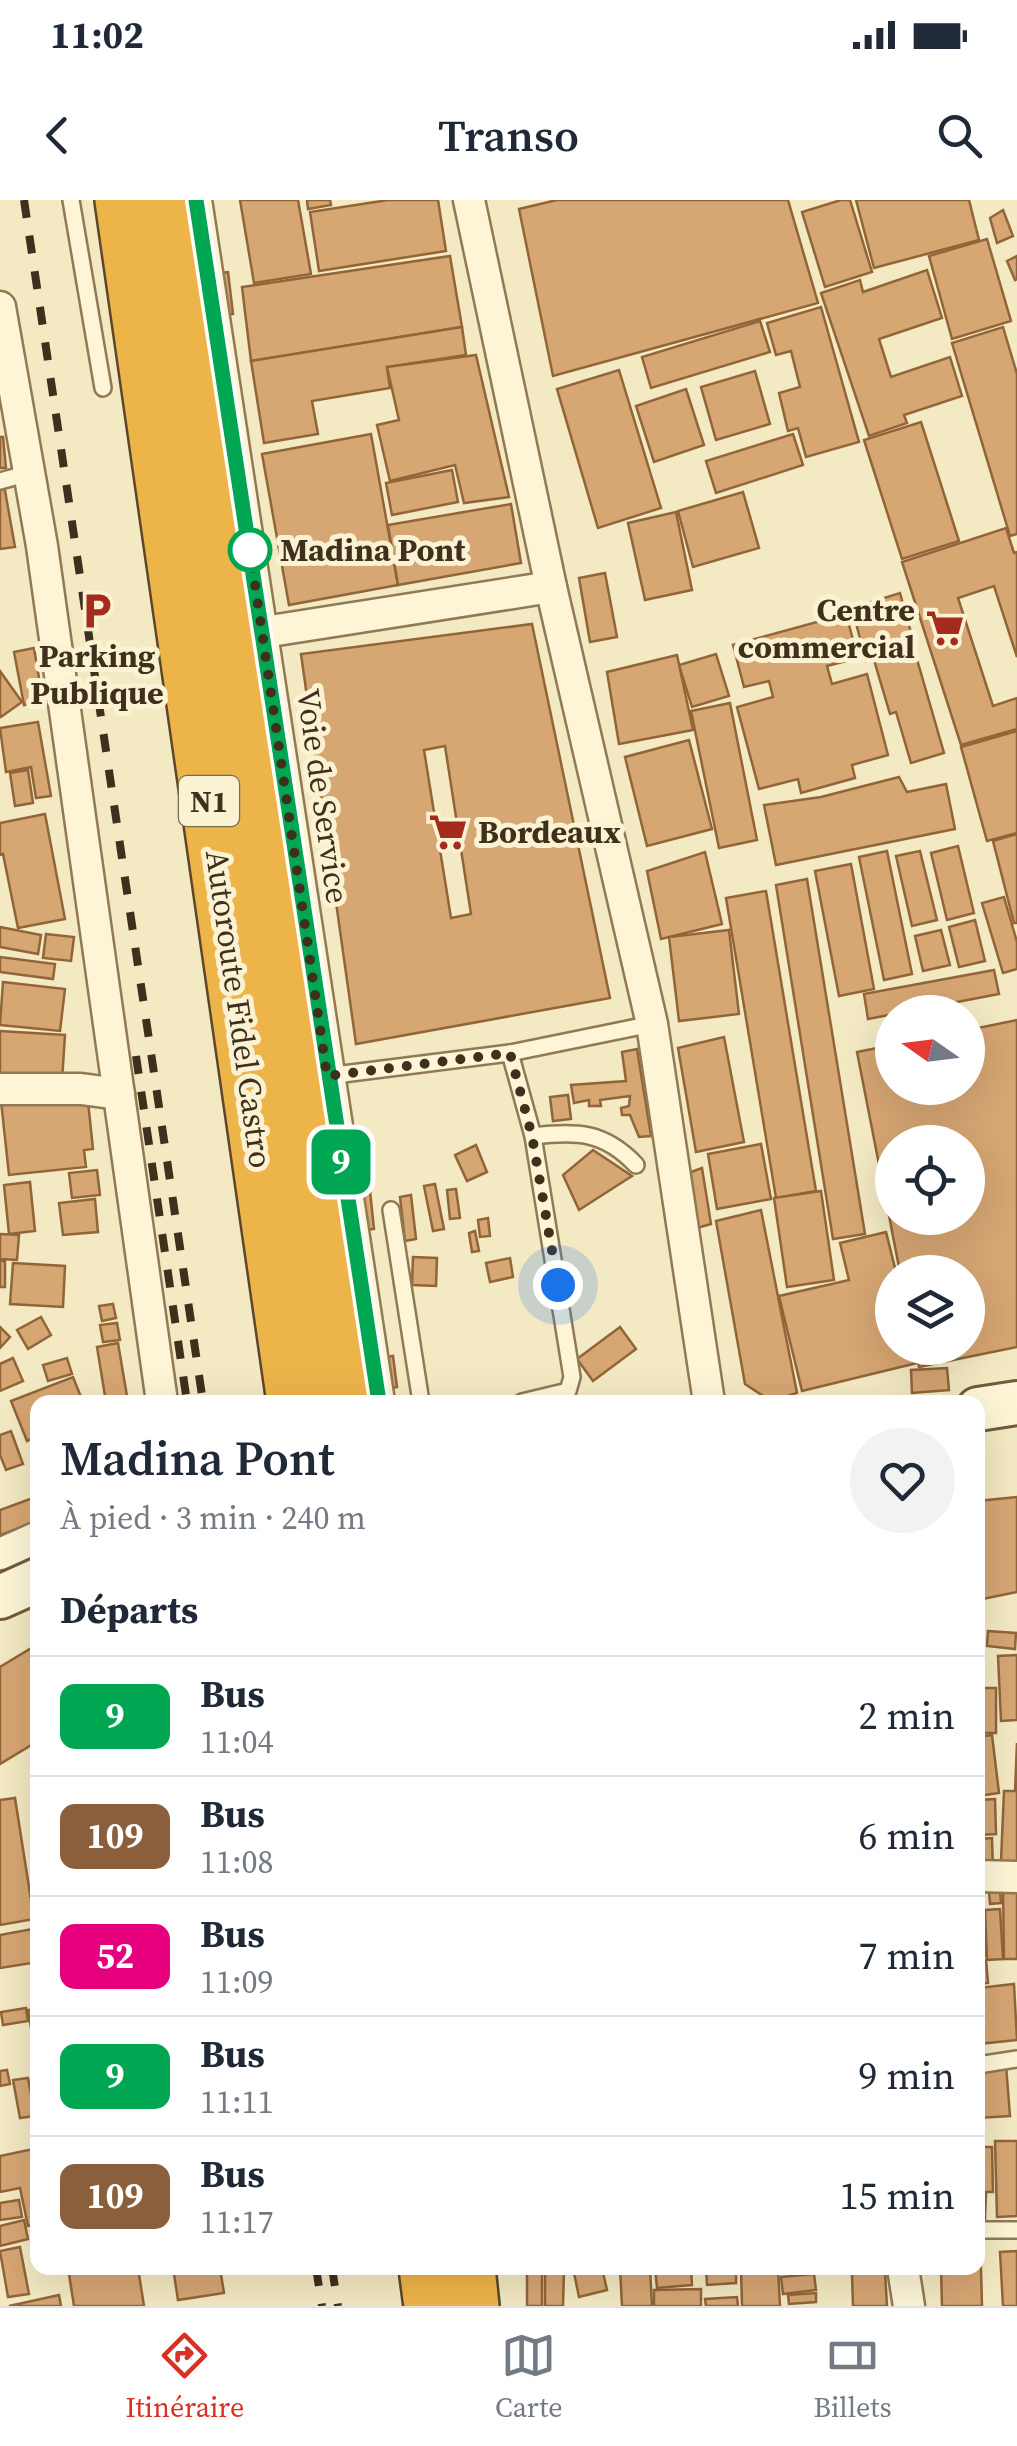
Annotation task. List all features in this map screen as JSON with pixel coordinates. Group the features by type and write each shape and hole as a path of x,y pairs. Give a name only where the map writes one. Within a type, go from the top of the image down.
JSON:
{"highway":[{"name":"Autoroute Fidel Castro","path":"122,200 294,1395"},
{"name":"Autoroute Fidel Castro","path":"166,200 344,1395"},
{"path":"184,625 205,1005 263,1395"},
{"path":"402,2275 406,2306"},
{"path":"428,2275 432,2306"},
{"path":"468,2275 471,2306"}],"main road":[{"path":"985,1407 1017,1403"},
{"path":"0,1597 30,1584"}],"street":[{"name":"Voie de Service","path":"196,200 378,1395"},
{"path":"469,200 551,587 652,1024 709,1395"},
{"path":"0,307 15,477 119,1094 161,1395"},
{"path":"264,632 551,587"},
{"path":"0,1088 80,1089 119,1094"},
{"path":"0,1554 30,1541"},
{"path":"985,1876 1017,1876"},
{"path":"494,2275 498,2306"},
{"path":"903,2275 909,2306"}],"lane":[{"path":"71,200 102,388"},
{"path":"327,1076 510,1053 652,1024"},
{"path":"510,1053 532,1136 572,1377 568,1391 551,1395"},
{"path":"532,1136 598,1136 623,1151 636,1165"},
{"path":"391,1210 420,1395"},
{"path":"985,2064 1017,2059"},
{"path":"985,2230 1017,2230"}],"building":[{"path":"240,200 298,200 311,274 254,283"},
{"path":"307,200 330,200 331,205 308,209"},
{"path":"388,200 438,200 446,251 319,271 310,212"},
{"path":"557,200 788,200 818,303 553,376 519,209"},
{"path":"850,200 872,272 825,287 802,212"},
{"path":"856,200 969,200 979,240 874,268"},
{"path":"1003,210 1013,236 997,243 990,218"},
{"path":"987,239 1011,321 952,339 929,256"},
{"path":"450,256 462,327 251,361 242,287"},
{"path":"1017,256 1017,279 1015,280 1007,261"},
{"path":"927,270 942,318 879,339 891,377 950,357 962,396 904,415 907,423 869,436 821,293 860,280 863,292"},
{"path":"228,272 233,314 214,316 209,274"},
{"path":"821,307 859,442 806,457 798,428 788,431 779,393 800,387 791,351 776,355 767,323"},
{"path":"760,321 770,352 651,388 642,357"},
{"path":"462,327 466,355 387,367 390,388 312,401 318,434 264,443 251,361"},
{"path":"1003,327 1017,374 1017,534 1010,536 952,343"},
{"path":"476,355 509,497 464,503 455,465 390,481 377,425 399,420 387,367"},
{"path":"619,370 661,508 598,528 557,389"},
{"path":"755,371 770,424 716,440 701,387"},
{"path":"686,389 704,445 654,462 636,406"},
{"path":"921,422 959,541 902,559 864,440"},
{"path":"371,434 398,585 289,605 262,454"},
{"path":"793,434 803,465 716,493 706,461"},
{"path":"3,437 6,468 0,468"},
{"path":"452,470 458,502 392,515 386,483"},
{"path":"4,485 15,547 0,549 0,486"},
{"path":"743,492 759,548 693,567 678,511"},
{"path":"511,504 521,563 398,585 388,525"},
{"path":"676,512 692,590 645,600 628,523"},
{"name":"Centre commercial","path":"1006,528 1014,553 1017,552 1017,657 994,586 958,598 993,706 1017,698 1017,729 961,745 902,562"},
{"path":"605,573 617,637 590,642 579,578"},
{"path":"900,593 915,647 866,661 852,608"},
{"path":"846,614 858,658 827,666 832,684 867,674 888,755 852,765 855,778 801,793 798,779 759,789 737,707 773,697 769,681 744,687 733,645"},
{"path":"532,624 610,998 356,1044 301,654","holes":["445,746 471,914 451,918 424,750"]},
{"path":"34,648 43,702 24,705 14,652"},
{"path":"914,649 944,753 911,763 896,712 890,714 874,660"},
{"path":"716,654 729,696 692,707 679,665"},
{"path":"677,655 693,730 619,744 607,672"},
{"path":"0,671 22,702 1,717 0,715"},
{"path":"730,703 757,840 719,848 691,711"},
{"path":"38,722 51,796 36,798 31,767 6,772 0,728"},
{"path":"1017,731 1017,833 987,841 961,747"},
{"path":"689,740 712,829 647,846 625,757"},
{"path":"28,770 33,803 15,806 10,773"},
{"path":"899,777 907,792 946,784 955,829 776,865 764,805 821,797"},
{"path":"45,814 65,919 18,928 3,854 0,855 0,823"},
{"path":"1017,834 1017,923 1014,923 993,841"},
{"path":"958,846 974,913 947,920 931,853"},
{"path":"887,851 912,974 884,980 859,857"},
{"path":"920,851 937,920 912,926 896,856"},
{"path":"705,852 722,924 661,939 647,871"},
{"path":"851,864 874,989 839,996 815,871"},
{"path":"807,879 865,1234 833,1239 776,885"},
{"path":"766,891 816,1191 776,1198 726,898"},
{"path":"1004,897 1017,942 1017,969 1003,973 982,903"},
{"path":"975,920 985,961 959,967 949,927"},
{"path":"0,927 41,935 38,954 0,947"},
{"path":"729,930 739,1014 679,1021 669,937"},
{"path":"941,930 950,965 923,971 915,936"},
{"path":"46,934 74,937 71,961 43,958"},
{"path":"0,957 55,964 53,979 0,972"},
{"path":"994,970 999,994 875,995 875,1018 868,1019 864,994"},
{"path":"3,982 65,989 60,1031 0,1025"},
{"path":"1017,1020 1017,1347 985,1354 985,1255 897,1255 893,1235 985,1235 985,1125 875,1125 875,1144 857,1052 875,1048 875,1105 985,1105 985,1027"},
{"path":"0,1031 65,1035 62,1081 0,1077"},
{"path":"724,1037 744,1142 696,1152 678,1048"},
{"path":"637,1049 651,1136 639,1137 630,1115 622,1115 621,1108 629,1106 630,1096 600,1100 601,1106 589,1106 589,1100 574,1103 571,1085 626,1081 622,1052"},
{"path":"87,1092 93,1149 84,1150 86,1167 9,1175 1,1101"},
{"path":"568,1095 571,1119 553,1121 550,1097"},
{"path":"361,1138 367,1182 358,1183 352,1140"},
{"path":"761,1144 771,1199 717,1209 708,1154"},
{"path":"476,1145 487,1172 467,1181 455,1155"},
{"path":"593,1150 632,1176 579,1210 563,1175"},
{"path":"702,1168 711,1224 690,1230 680,1176"},
{"path":"97,1170 100,1195 72,1198 69,1173"},
{"path":"30,1182 35,1231 9,1234 4,1185"},
{"path":"435,1184 444,1229 433,1231 424,1186"},
{"path":"456,1189 460,1218 450,1219 447,1190"},
{"path":"370,1191 374,1229 365,1230 361,1192"},
{"path":"821,1191 834,1280 787,1287 774,1198"},
{"path":"411,1195 416,1239 405,1241 400,1197"},
{"path":"95,1199 98,1232 63,1235 59,1203"},
{"path":"761,1210 797,1393 762,1395 745,1384 716,1221"},
{"path":"488,1218 490,1236 480,1237 478,1220"},
{"path":"475,1231 479,1251 472,1252 469,1233"},
{"path":"0,1234 19,1235 17,1260 0,1259"},
{"path":"887,1235 892,1255 875,1255 875,1365 909,1365 802,1391 779,1296 849,1280 840,1243"},
{"path":"413,1257 437,1258 436,1286 412,1285"},
{"path":"510,1258 513,1277 490,1282 486,1263"},
{"path":"0,1261 5,1261 5,1287 0,1287"},
{"path":"13,1263 65,1266 63,1307 10,1304"},
{"path":"113,1304 116,1318 102,1321 99,1306"},
{"path":"41,1317 51,1335 28,1349 17,1330"},
{"path":"117,1323 120,1340 103,1342 100,1325"},
{"path":"0,1327 10,1337 0,1348"},
{"path":"620,1327 636,1349 593,1381 577,1359"},
{"path":"118,1343 127,1395 105,1395 97,1347"},
{"path":"393,1356 397,1387 388,1389 384,1357"},
{"path":"13,1358 23,1381 0,1391 0,1364"},
{"path":"67,1358 72,1374 48,1381 43,1365"},
{"path":"947,1368 949,1390 912,1393 911,1370"},
{"path":"73,1377 80,1395 30,1395 27,1441 11,1401"},
{"path":"11,1431 23,1464 6,1470 0,1455 0,1435"},
{"path":"1017,1497 1017,1592 985,1599 985,1500"},
{"path":"30,1499 30,1524 0,1535 0,1510"},
{"path":"988,1631 1016,1633 1015,1649 987,1646"},
{"path":"30,1649 30,1746 0,1764 0,1667"},
{"path":"1017,1655 1017,1720 1001,1721 998,1656"},
{"path":"985,1688 996,1688 996,1733 985,1733"},
{"path":"992,1735 999,1793 985,1795 985,1736"},
{"path":"1017,1743 1017,1862 1001,1861 1004,1791 1015,1791"},
{"path":"15,1798 30,1894 30,1920 0,1925 0,1800"},
{"path":"995,1799 996,1834 985,1835 985,1800"},
{"path":"985,1838 992,1838 993,1869 985,1870"},
{"path":"1000,1889 1001,1903 990,1904 989,1891"},
{"path":"1003,1891 1017,1891 1017,1959 1004,1959"},
{"path":"1000,1909 1003,1959 987,1960 985,1910"},
{"path":"30,1929 30,1963 0,1968 0,1935"},
{"path":"1014,1984 1017,2040 985,2043 985,1987"},
{"path":"26,2008 28,2021 3,2025 1,2012"},
{"path":"1006,2065 1010,2116 985,2118 985,2066"},
{"path":"7,2070 10,2084 0,2086 0,2071"},
{"path":"28,2078 30,2117 20,2118 13,2080"},
{"path":"995,2141 1017,2141 1017,2216 997,2217"},
{"path":"985,2147 992,2147 993,2192 985,2192"},
{"path":"30,2150 30,2226 20,2188 0,2192 0,2156"},
{"path":"19,2200 22,2217 0,2220 0,2203"},
{"path":"24,2220 28,2239 0,2246 0,2226"},
{"path":"20,2247 29,2294 8,2297 0,2251"},
{"path":"1017,2251 1017,2306 1003,2306 1000,2252"},
{"path":"69,2275 139,2275 144,2306 74,2306"},
{"path":"174,2275 221,2275 224,2293 178,2300"},
{"path":"527,2275 542,2275 542,2306 527,2306"},
{"path":"545,2275 564,2275 563,2306 545,2306"},
{"path":"574,2275 604,2275 607,2290 579,2297"},
{"path":"620,2275 650,2275 652,2306 622,2306"},
{"path":"656,2275 691,2275 692,2285 657,2288"},
{"path":"706,2275 736,2275 736,2283 707,2285"},
{"path":"741,2275 778,2275 780,2306 742,2306"},
{"path":"814,2275 816,2290 783,2294 781,2277"},
{"path":"852,2275 885,2275 887,2306 853,2306"},
{"path":"941,2275 981,2275 982,2306 942,2306"},
{"path":"701,2289 701,2306 654,2306 654,2290"},
{"path":"816,2293 816,2302 789,2304 788,2295"},
{"path":"59,2295 61,2306 9,2306"},
{"path":"737,2297 738,2306 706,2306 705,2299"}],"railway":[{"path":"24,200 202,1395"},
{"path":"136,1056 186,1395"},
{"path":"317,2275 322,2306"},
{"path":"333,2275 338,2306"}],"bus line":[{"name":"9","path":"196,200 378,1395"}],"place":[{"name":"Madina Pont","path":"250,550"},
{"name":"Parking Publique","path":"97,611"},
{"name":"Centre commercial","path":"945,628"},
{"name":"Bordeaux","path":"448,832"}],"route":[{"path":"250,550 327,1076 510,1053 532,1136 558,1285"}]}
